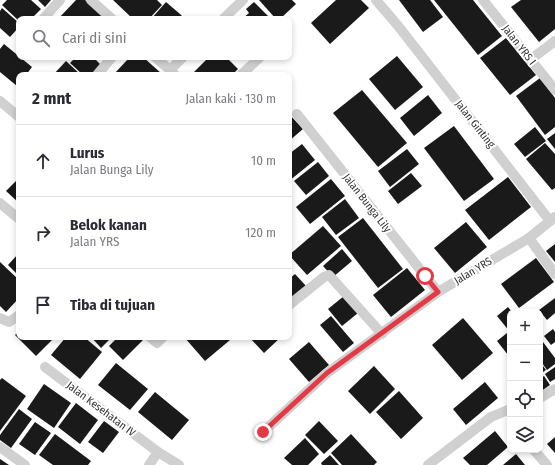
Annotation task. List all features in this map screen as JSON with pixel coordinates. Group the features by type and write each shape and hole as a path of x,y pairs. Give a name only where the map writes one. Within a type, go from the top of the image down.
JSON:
{"street":[{"path":"46,16 60,0"},
{"path":"91,0 109,16"},
{"path":"226,16 243,0"},
{"name":"Jalan Ginting","path":"376,0 553,219"},
{"name":"Jalan YRS I","path":"483,0 555,90"},
{"path":"530,60 555,41"},
{"path":"100,72 110,60"},
{"path":"158,60 172,72 181,60"},
{"path":"244,72 257,60"},
{"path":"0,101 16,114"},
{"name":"Jalan Bunga Lily","path":"297,114 438,292"},
{"path":"0,203 16,216"},
{"name":"Jalan YRS","path":"263,432 327,373 438,292 529,238 553,219"},
{"path":"529,238 555,274"},
{"path":"292,303 324,277 329,275 382,334"},
{"path":"0,318 9,322 16,317"},
{"name":"Jalan Kesehatan IV","path":"45,367 158,452 179,465"},
{"path":"543,396 555,389"},
{"path":"428,465 491,417 507,410"},
{"path":"0,447 25,465"},
{"path":"149,465 158,452"},
{"path":"537,453 547,465"}],"building":[{"path":"7,0 31,0 41,9 34,16 16,16 16,18 2,5"},
{"path":"38,0 51,0 45,7"},
{"path":"76,0 85,0 103,16 61,16"},
{"path":"113,0 157,0 162,5 152,16 130,16"},
{"path":"259,0 292,0 296,4 283,16 273,16"},
{"path":"336,0 361,0 369,8 330,44 311,23"},
{"path":"399,0 430,0 443,17 423,32"},
{"path":"434,0 473,0 502,36 478,55"},
{"path":"521,0 555,0 555,29 539,42 511,7"},
{"path":"166,2 182,16 154,16"},
{"path":"254,2 268,16 246,16 249,13 246,9"},
{"path":"2,8 16,20 16,30 10,37 0,28 0,11"},
{"path":"506,38 536,75 510,95 480,58"},
{"path":"4,44 16,54 16,60 23,60 32,67 28,72 16,72 16,85 0,72 0,49"},
{"path":"397,56 423,87 395,110 369,79"},
{"path":"73,60 96,60 101,65 94,72 80,72 70,63"},
{"path":"127,60 146,60 160,72 116,72"},
{"path":"206,60 229,60 238,69 235,72 194,72"},
{"path":"66,61 78,72 56,72"},
{"path":"540,78 555,98 555,127 545,135 516,96"},
{"path":"362,90 407,143 378,167 333,113"},
{"path":"428,95 442,113 414,136 400,118"},
{"path":"292,117 303,129 292,138"},
{"path":"454,126 494,179 464,201 424,148"},
{"path":"535,127 546,141 525,157 514,144"},
{"path":"555,133 555,149 547,139"},
{"path":"545,143 555,154 555,188 552,190 526,159"},
{"path":"302,144 315,160 292,179 292,152"},
{"path":"407,149 419,164 390,187 378,171"},
{"path":"318,162 329,176 306,195 294,181"},
{"path":"411,173 422,186 398,204 388,191"},
{"path":"508,177 531,207 489,240 465,210"},
{"path":"331,179 345,196 310,224 296,207"},
{"path":"16,181 16,200 6,191"},
{"path":"345,199 359,218 336,235 322,217"},
{"path":"363,218 403,269 378,288 338,237"},
{"path":"466,222 487,247 455,273 434,248"},
{"path":"323,226 341,246 307,275 292,258 292,252"},
{"path":"555,244 555,262 546,251"},
{"path":"342,249 352,261 333,277 323,266"},
{"path":"16,256 16,273 8,265"},
{"path":"536,258 554,282 519,308 501,284"},
{"path":"0,262 16,277 16,301 6,312 0,306"},
{"path":"407,268 425,290 391,317 373,295"},
{"path":"295,274 307,287 292,301 292,276"},
{"path":"344,296 358,313 342,326 328,309"},
{"path":"555,298 555,313 547,320 543,315 543,309 540,309"},
{"path":"508,307 510,309 507,309 507,328 497,316"},
{"path":"331,316 354,343 343,352 320,325"},
{"path":"463,318 493,353 462,380 432,345"},
{"path":"553,329 555,332 555,342 551,345 544,336"},
{"path":"507,333 507,354 497,341"},
{"path":"20,340 52,340 36,356"},
{"path":"64,340 88,340 102,352 80,379 51,355"},
{"path":"94,340 109,340 101,348"},
{"path":"115,340 143,340 123,360 109,346"},
{"path":"187,340 230,340 205,361"},
{"path":"252,340 278,340 264,353"},
{"path":"309,342 329,365 309,382 289,359"},
{"path":"543,342 555,358 555,364 547,370 543,364"},
{"path":"116,363 148,389 130,410 98,385"},
{"path":"374,366 395,389 370,414 348,391"},
{"path":"555,367 555,379 550,382 545,374"},
{"path":"544,376 550,385 543,390 543,381"},
{"path":"2,378 26,396 0,431 0,380"},
{"path":"485,382 498,398 466,425 453,409"},
{"path":"44,384 71,403 54,428 27,409"},
{"path":"399,391 423,418 401,439 376,412"},
{"path":"155,392 189,420 172,440 138,412"},
{"path":"76,403 98,420 80,444 58,427"},
{"path":"19,409 32,419 11,448 0,440 0,435"},
{"path":"104,421 119,432 103,453 88,442"},
{"path":"319,421 338,441 324,454 305,435"},
{"path":"35,422 51,433 35,455 19,444"},
{"path":"495,431 507,446 507,448 487,465 470,465 463,458"},
{"path":"55,434 91,461 88,465 53,465 39,455"},
{"path":"351,434 377,462 374,465 342,465 331,453"},
{"path":"555,437 555,453 547,444"},
{"path":"305,438 319,454 308,465 292,465 284,458"},
{"path":"516,454 525,465 503,465"},
{"path":"330,455 339,465 322,465 321,463"},
{"path":"0,459 9,465 0,465"}],"route":[{"path":"263,432 327,373 438,292 425,276"}]}
